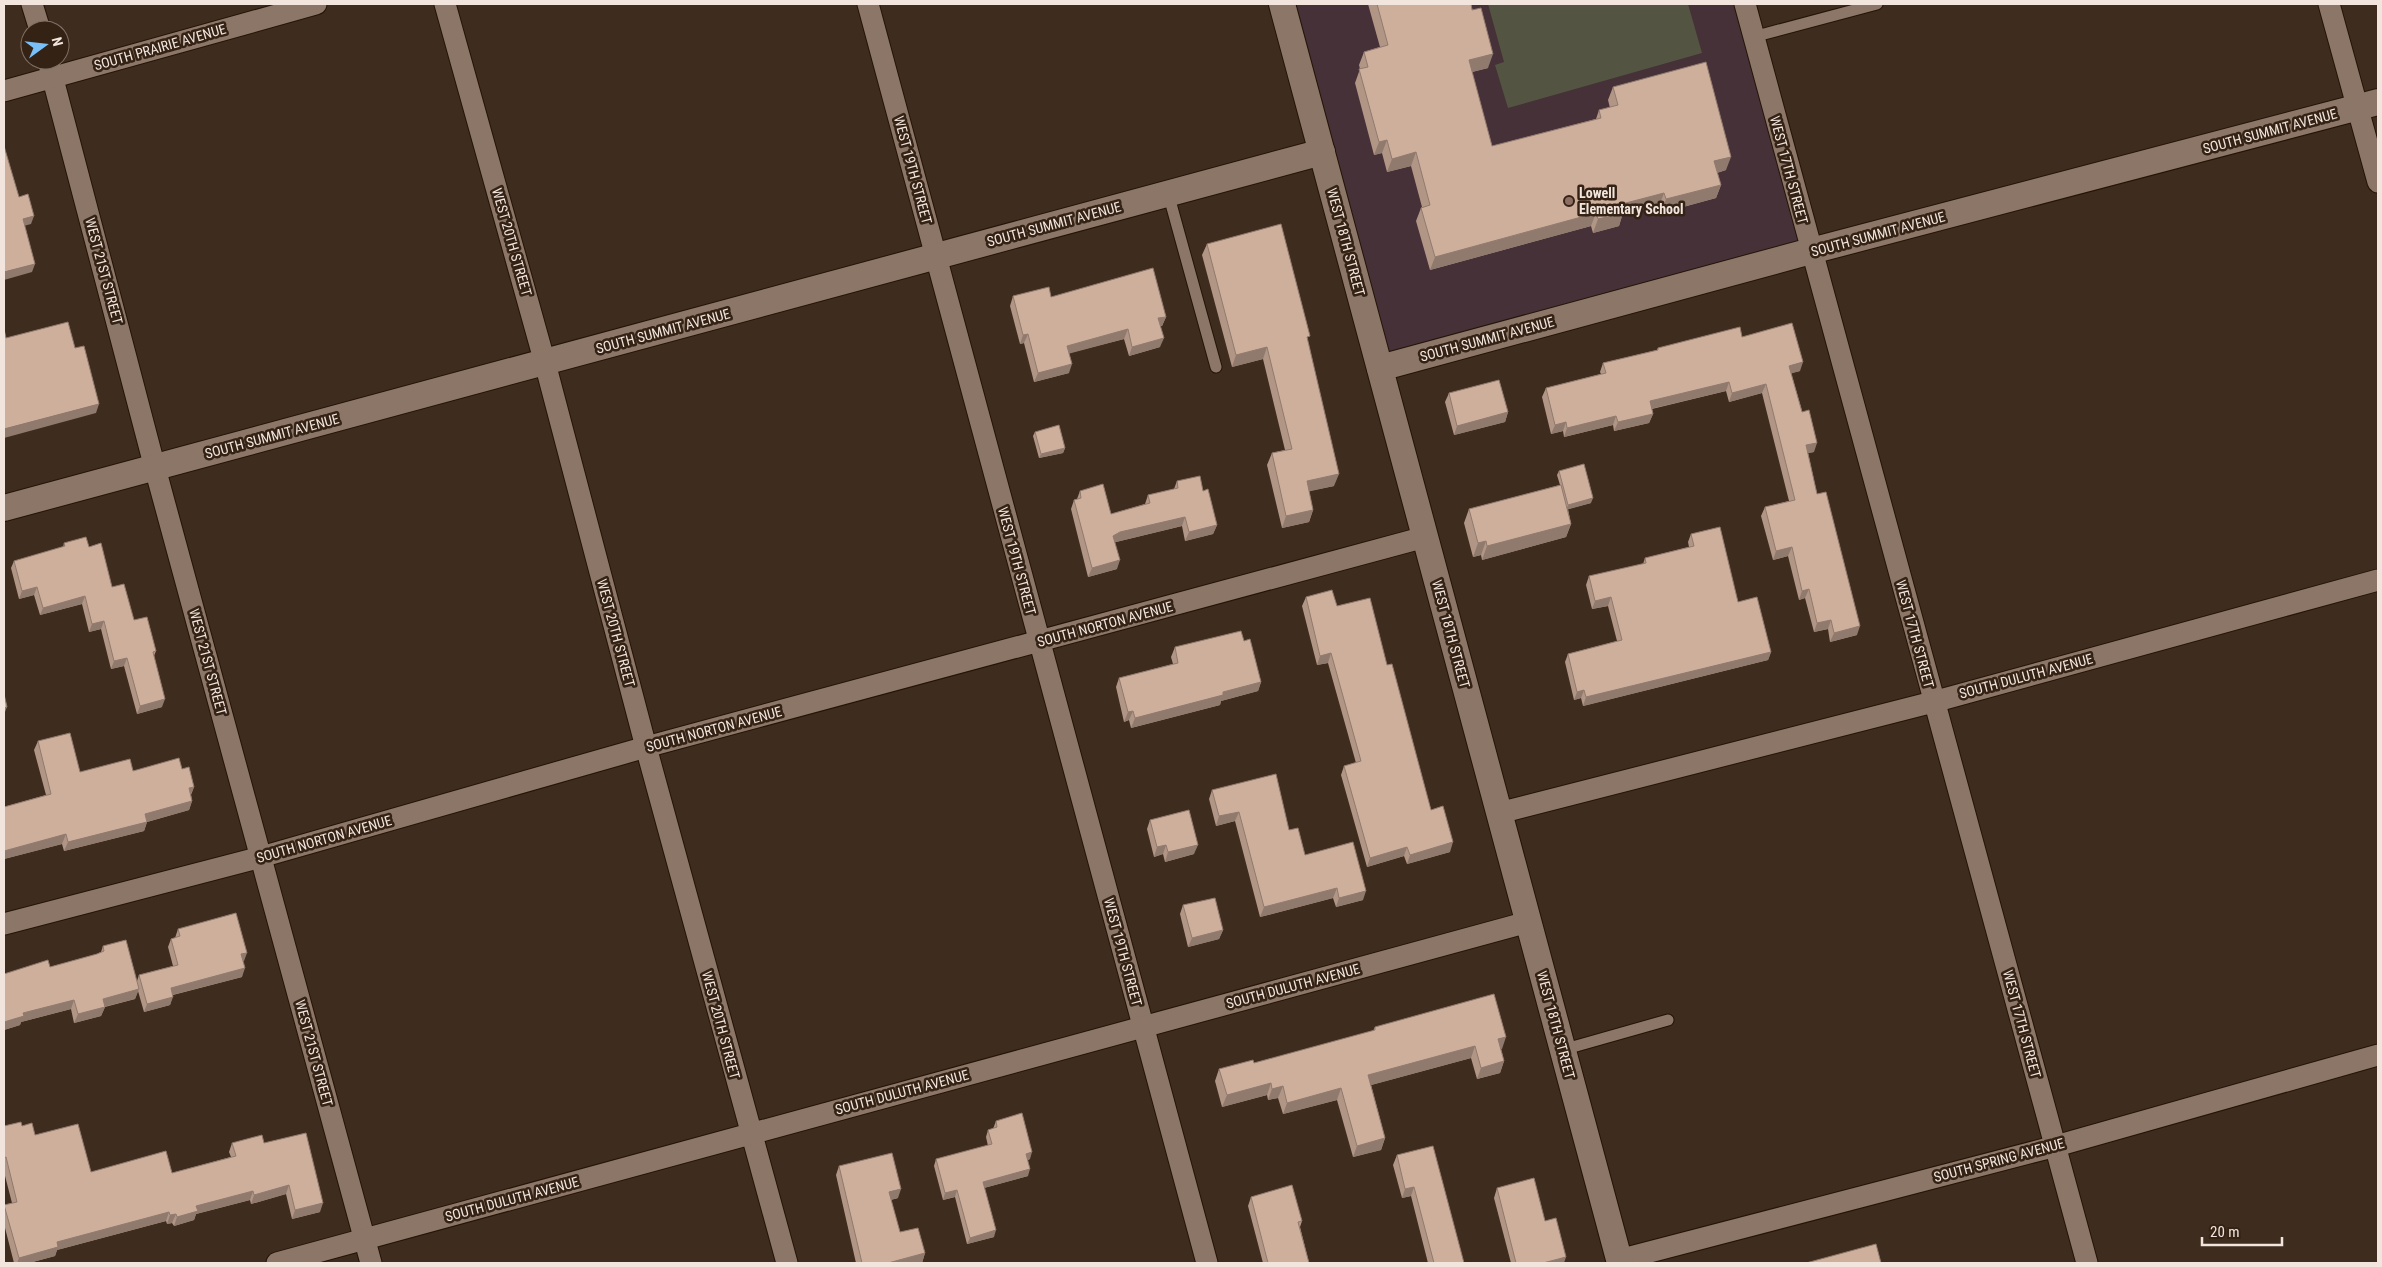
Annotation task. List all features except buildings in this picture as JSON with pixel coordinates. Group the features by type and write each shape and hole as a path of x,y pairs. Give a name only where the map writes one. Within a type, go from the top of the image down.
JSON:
{"street":[{"path":"32,4 37,20"},
{"name":"SOUTH PRAIRIE AVENUE","path":"70,64 316,4"},
{"name":"WEST 20TH STREET","path":"445,4 545,363 646,747 787,1263"},
{"name":"WEST 19TH STREET","path":"868,4 1207,1263"},
{"name":"WEST 18TH STREET","path":"1282,4 1619,1262"},
{"name":"WEST 17TH STREET","path":"1745,4 1933,702 2087,1263"},
{"path":"2330,4 2368,105 2378,182"},
{"name":"SOUTH PRAIRIE AVENUE","path":"4,91 48,70"},
{"name":"WEST 21ST STREET","path":"50,70 371,1263"},
{"name":"SOUTH SUMMIT AVENUE","path":"1380,368 1811,251 2368,105"},
{"name":"SOUTH SUMMIT AVENUE","path":"4,508 1322,152"},
{"name":"SOUTH NORTON AVENUE","path":"4,924 261,857 646,747 1425,537"},
{"name":"SOUTH DULUTH AVENUE","path":"1499,813 1933,702 2378,580"},
{"name":"SOUTH DULUTH AVENUE","path":"277,1263 1528,922"},
{"name":"SOUTH SPRING AVENUE","path":"1619,1262 2056,1146 2378,1055"}],"lane":[{"path":"1753,37 1877,4"},
{"path":"1168,193 1216,367"},
{"path":"1562,1050 1668,1020"}],"shaded area":[{"name":"Lowell Elementary School","path":"1282,4 1745,4 1811,251 1380,368"}],"green space":[{"path":"1488,4 1688,4 1702,53 1508,108 1495,65 1504,62"}],"place":[{"name":"Lowell Elementary School","path":"1569,201"}]}
